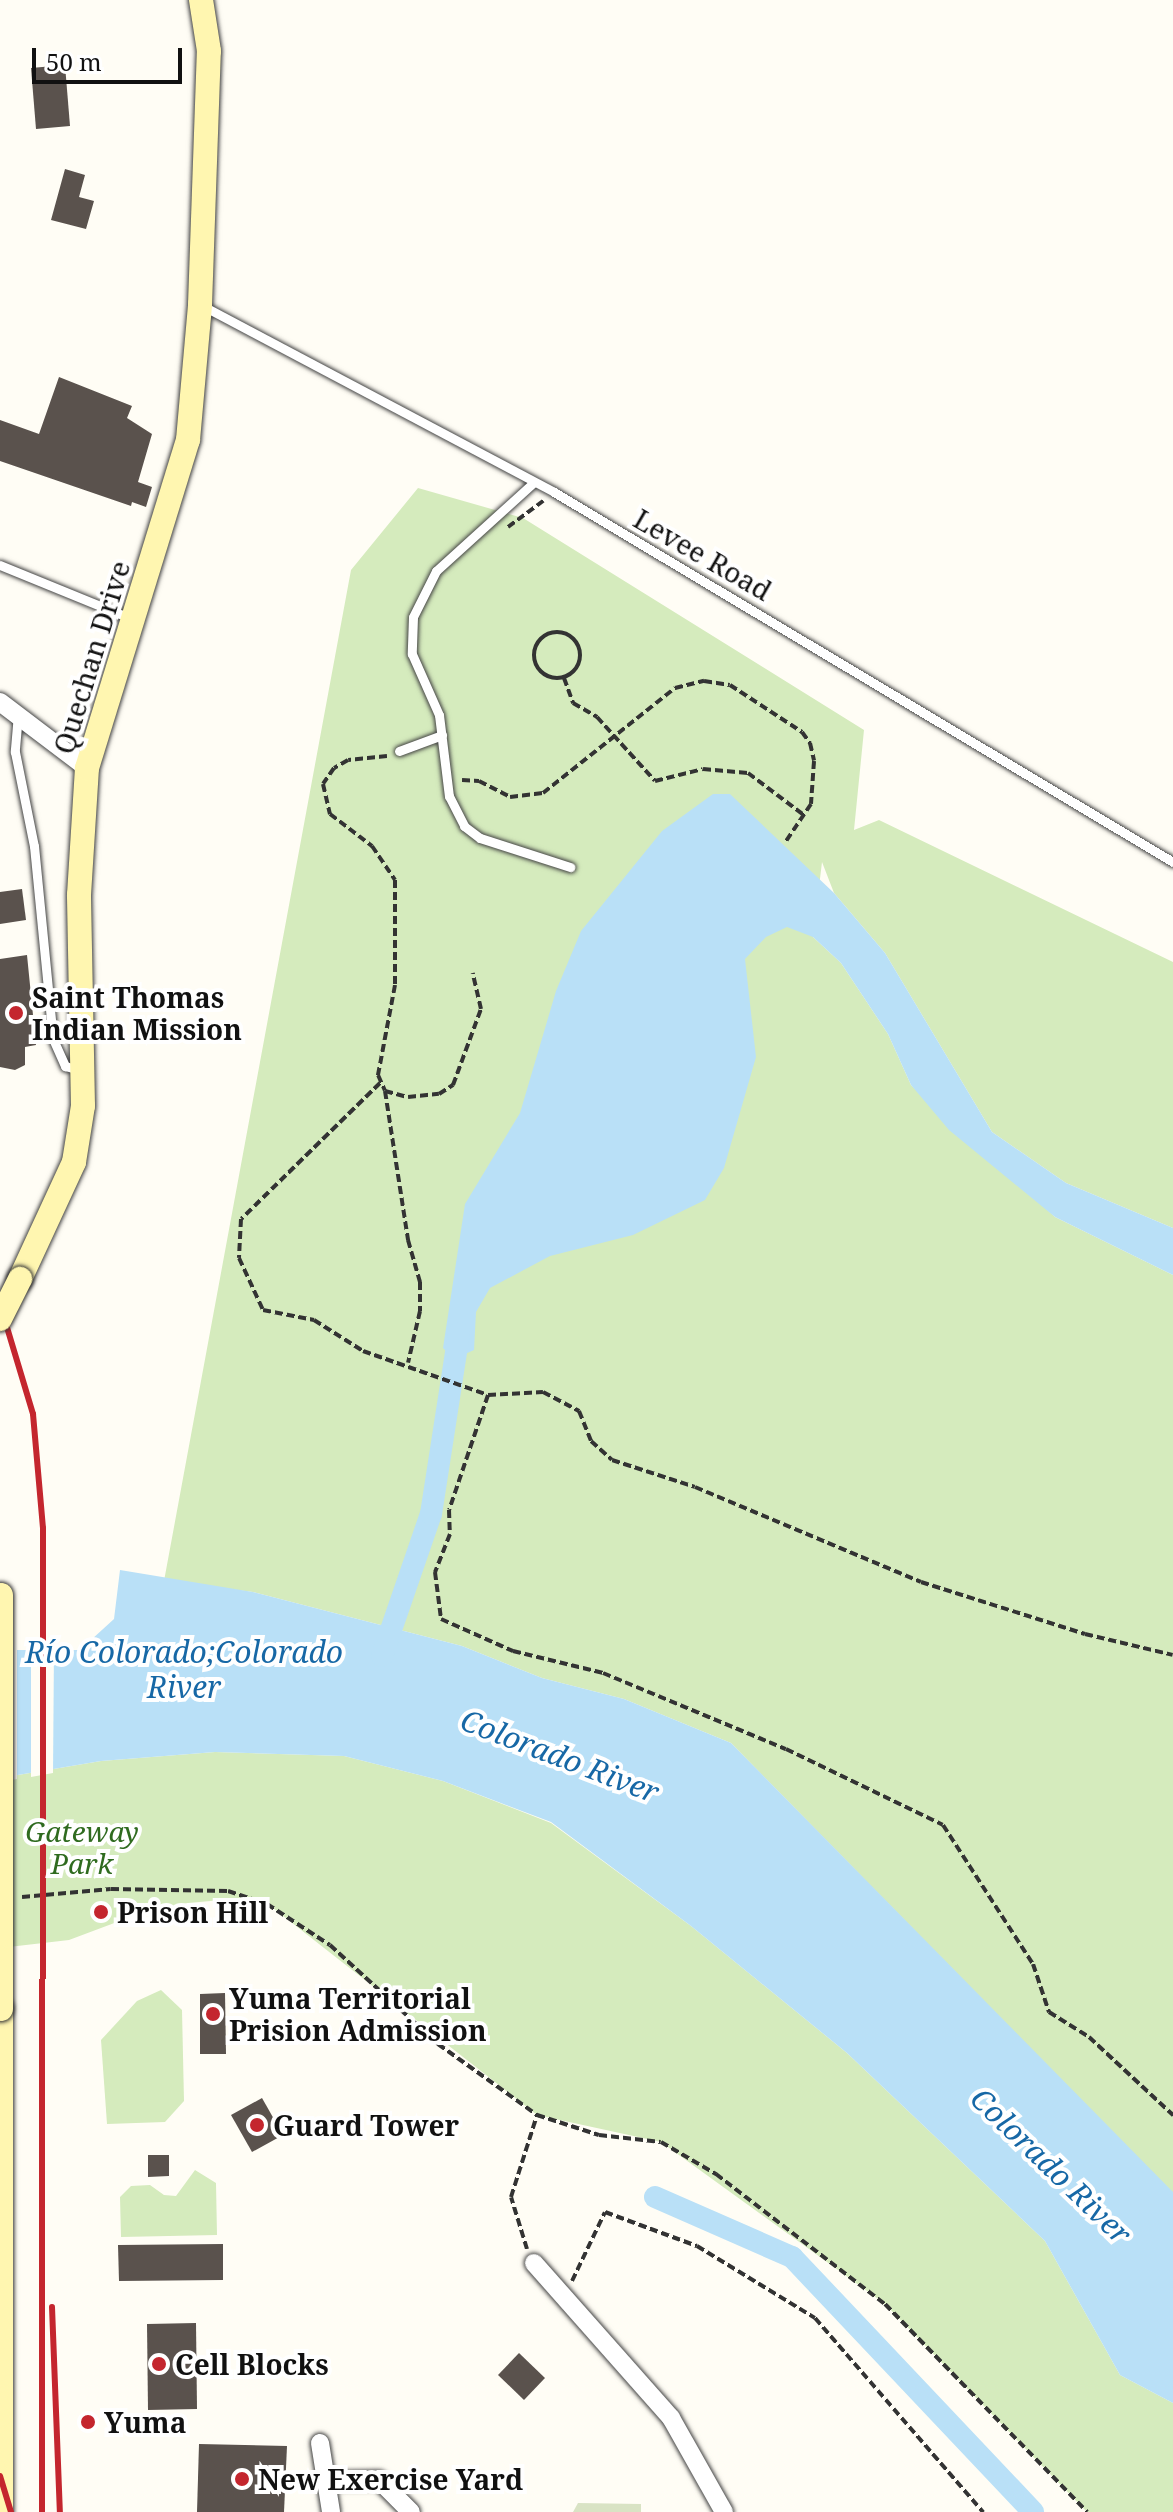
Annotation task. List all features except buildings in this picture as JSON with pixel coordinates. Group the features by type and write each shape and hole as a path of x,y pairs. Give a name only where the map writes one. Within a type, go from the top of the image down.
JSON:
{"street":[{"name":"Quechan Drive","path":"0,1319 74,1162 85,1072 79,895 87,768 188,440 200,305 209,51 201,0"},
{"path":"0,702 87,768"},
{"path":"0,1585 1,2512"},
{"path":"534,2263 671,2418 724,2512"},
{"path":"320,2443 331,2512"},
{"path":"326,2481 379,2480 411,2512"}],"lane":[{"name":"Levee Road","path":"200,305 554,492 1173,862"},
{"path":"533,483 436,571 413,617 412,654 442,735 449,796 464,826 480,838 570,867"},
{"path":"0,565 134,620"},
{"path":"18,714 15,752 34,846 53,1039 65,1066 85,1072"},
{"path":"399,751 442,735"}],"path":[{"path":"499,535 554,492"},
{"path":"549,633 572,636 580,648 580,663 564,678 541,672 534,658 537,643 549,633"},
{"path":"564,678 573,703 597,717 655,781 703,769 748,773 804,815"},
{"path":"458,780 459,769"},
{"path":"380,1083 241,1219 239,1258 263,1310 314,1320 363,1351 408,1364 488,1395 543,1392 579,1411 591,1441 612,1460 695,1487 921,1582 1085,1634 1173,1655"},
{"path":"385,1091 408,1240 420,1282 420,1311 408,1364"},
{"path":"488,1395 449,1510 450,1534 435,1572 441,1619 513,1651 603,1673 786,1749 943,1825 1033,1964 1049,2012 1089,2037 1173,2115"},
{"path":"16,1897 111,1889 228,1891 267,1904 330,1945 438,2044 537,2115 599,2135 661,2142 716,2174 885,2304 1087,2512"},
{"path":"534,2263 515,2221 511,2197 537,2115"},
{"path":"564,2300 605,2212 697,2246 815,2318 983,2512"}],"green space":[{"path":"418,488 523,518 864,730 854,830 879,820 1173,962 1173,1228 1066,1183 992,1132 885,953 834,893 822,862 813,937 841,963 888,1034 911,1085 1055,1217 1173,1275 1173,2194 731,1743 624,1699 542,1678 462,1646 253,1592 164,1581 351,570"},
{"name":"Gateway Park","path":"215,1752 344,1756 443,1781 551,1823 691,1926 847,2053 1045,2241 1120,2375 1173,2403 1173,2512 1087,2512 885,2304 661,2142 537,2115 268,1904 265,1920 222,1900 188,1903 149,1910 69,1940 0,1948 0,1778 101,1761"},
{"path":"161,1990 182,2010 184,2101 165,2122 107,2124 101,2040 137,2001"},
{"path":"195,2170 216,2183 217,2235 121,2237 120,2197 131,2186 150,2185 164,2195 176,2196"},
{"path":"578,2503 641,2504 641,2512 573,2512"}],"water":[{"path":"713,794 730,794 834,893 885,953 992,1132 1066,1183 1173,1228 1173,1275 1055,1217 949,1130 911,1085 888,1034 841,963 813,937 787,927 766,937 745,959 756,1057 724,1168 705,1200 633,1235 550,1256 490,1288 476,1312 474,1350 454,1359 443,1348 465,1204 520,1113 556,991 581,931 662,831"},
{"name":"Río Colorado;Colorado River","path":"120,1570 253,1592 462,1646 542,1678 624,1699 731,1743 1173,2192 1173,2403 1120,2375 1045,2241 847,2053 691,1926 551,1822 443,1781 344,1756 215,1752 101,1761 0,1778 0,1650 80,1650 114,1619"}],"pier":[{"path":"0,1646 17,1646 17,1779 0,1782"},
{"path":"31,1646 54,1646 53,1773 31,1777"}],"waterway":[{"path":"382,1656 431,1514 459,1333"},
{"path":"655,2197 792,2257 1033,2512"}],"railway":[{"path":"0,1304 33,1414 43,1528 42,2512"},
{"path":"52,2307 60,2512"},
{"path":"0,2476 11,2512"}],"place":[{"name":"Saint Thomas Indian Mission","path":"16,1013"},
{"name":"Prison Hill","path":"101,1912"},
{"name":"Yuma Territorial Prision Admission","path":"213,2014"},
{"name":"Guard Tower","path":"257,2125"},
{"name":"Cell Blocks","path":"159,2364"},
{"name":"Yuma","path":"88,2422"},
{"name":"New Exercise Yard","path":"242,2479"}],"water label":[{"name":"Colorado River","path":"560,1756"},
{"name":"Colorado River","path":"1051,2166"}]}
